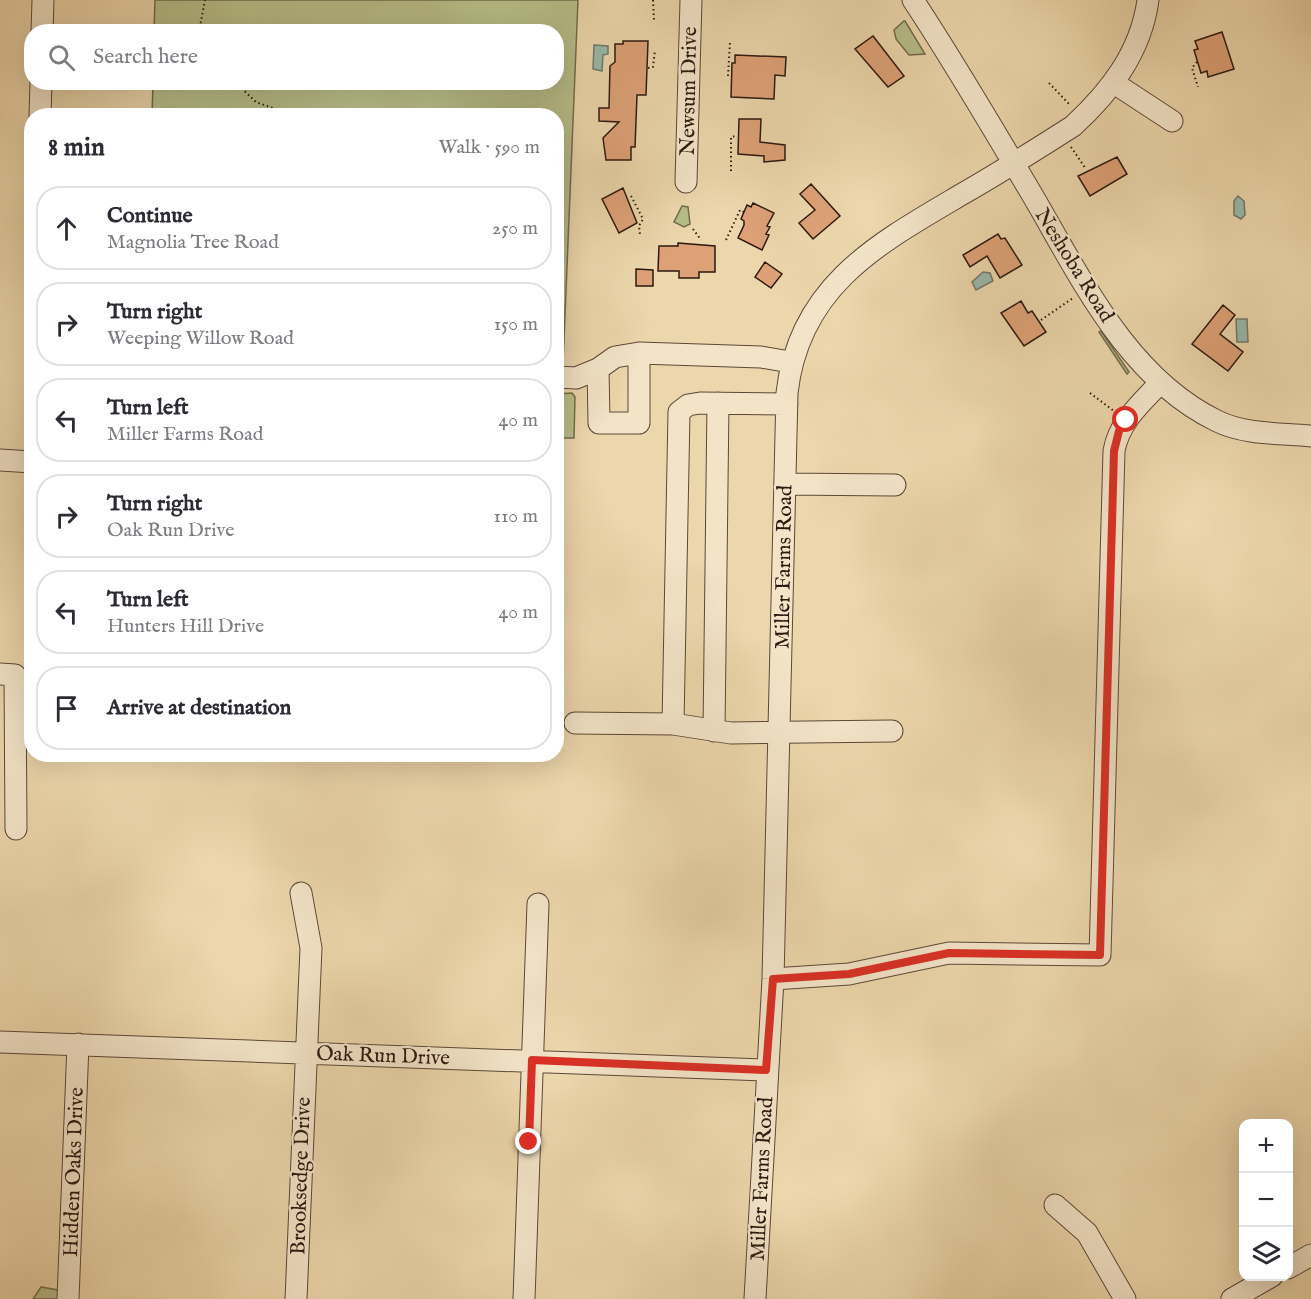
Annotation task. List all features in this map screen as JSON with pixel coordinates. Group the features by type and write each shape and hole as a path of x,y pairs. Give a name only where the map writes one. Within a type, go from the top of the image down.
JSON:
{"street":[{"path":"42,24 43,0"},
{"name":"Newsum Drive","path":"686,182 691,0"},
{"name":"Neshoba Road","path":"914,0 1107,317 1135,357 1160,383 1191,406 1233,427 1311,436"},
{"name":"Miller Farms Road","path":"755,1299 766,1070 773,979 787,404 790,362 807,325 823,298 851,266 904,228 1014,164 1062,133 1095,105 1114,83 1138,38 1148,0"},
{"path":"1114,83 1172,121"},
{"path":"40,90 40,108"},
{"path":"564,377 576,378 598,369 615,357 639,353 761,357 790,362"},
{"path":"598,369 599,423 639,423 639,353"},
{"path":"773,979 849,974 949,953 1100,955 1114,451 1119,431 1126,420 1160,383"},
{"path":"714,731 718,403"},
{"path":"673,724 679,412 688,405 787,404"},
{"path":"0,460 24,462"},
{"path":"785,484 895,485"},
{"path":"8,674 16,829"},
{"path":"575,723 673,724 730,733 892,731"},
{"name":"Brooksedge Drive","path":"296,1299 311,948 302,893"},
{"path":"524,1299 538,904"},
{"name":"Oak Run Drive","path":"0,1042 766,1070"},
{"name":"Hidden Oaks Drive","path":"68,1299 78,1044"},
{"path":"1054,1205 1087,1233 1125,1299"},
{"path":"1293,1265 1311,1255"},
{"path":"1232,1299 1263,1281"}],"path":[{"path":"200,24 205,0"},
{"path":"653,0 654,21"},
{"path":"728,76 730,42"},
{"path":"648,68 653,67 655,50"},
{"path":"1197,62 1192,68 1198,87"},
{"path":"1049,83 1073,109"},
{"path":"243,90 256,102 273,108"},
{"path":"1062,133 1086,169"},
{"path":"731,171 731,137 736,136"},
{"path":"631,196 643,219 639,226 640,235"},
{"path":"726,240 740,210 744,212"},
{"path":"693,229 701,240"},
{"path":"1041,320 1078,295"},
{"path":"1090,393 1126,420"}],"green space":[{"path":"155,0 578,0 564,340 564,108 152,108 153,90 564,90 564,24 154,24"},
{"path":"904,21 925,54 909,55 896,39 894,30"},
{"path":"682,206 688,207 690,224 684,227 674,222"},
{"path":"1101,331 1129,372 1127,374 1099,332"},
{"path":"572,393 575,397 574,438 564,438 564,394"},
{"path":"41,1287 58,1290 58,1299 33,1299"}],"shaded area":[{"path":"594,45 608,46 608,54 603,55 602,71 593,69"},
{"path":"1238,196 1244,201 1245,215 1241,219 1234,215 1234,201"},
{"path":"983,272 990,273 993,281 976,290 972,282"},
{"path":"1236,319 1247,319 1248,342 1237,342"}],"building":[{"path":"1222,32 1234,69 1208,77 1207,71 1201,73 1194,50 1198,49 1195,41"},
{"path":"873,36 904,76 888,87 855,49"},
{"path":"623,41 648,41 646,95 637,95 635,147 631,147 631,160 606,160 603,138 619,122 599,121 599,108 609,108 610,66 615,62 615,44 623,44"},
{"path":"735,55 786,57 785,76 775,75 774,99 731,97 732,63 735,63"},
{"path":"739,119 761,119 760,142 785,145 785,160 764,162 764,156 738,154"},
{"path":"1117,157 1127,174 1090,196 1078,176"},
{"path":"811,184 840,216 813,239 799,223 815,210 800,194"},
{"path":"623,188 637,223 619,233 602,199"},
{"path":"753,203 774,213 767,226 770,227 766,234 769,235 762,250 738,238 744,225 741,219 747,205 751,207"},
{"path":"998,234 1001,239 1005,238 1022,265 1000,278 987,256 970,267 963,255"},
{"path":"678,243 715,246 715,272 699,272 699,278 679,278 679,271 658,271 659,246 678,246"},
{"path":"765,262 782,274 771,288 755,277"},
{"path":"636,269 653,270 653,286 636,286"},
{"path":"1021,301 1028,313 1032,311 1046,332 1024,346 1001,313"},
{"path":"1223,305 1235,315 1220,334 1243,352 1228,371 1192,344"}],"route":[{"path":"529,1142 532,1060 766,1070 773,979 849,974 949,953 1100,955 1114,451 1119,431 1126,420"}]}
